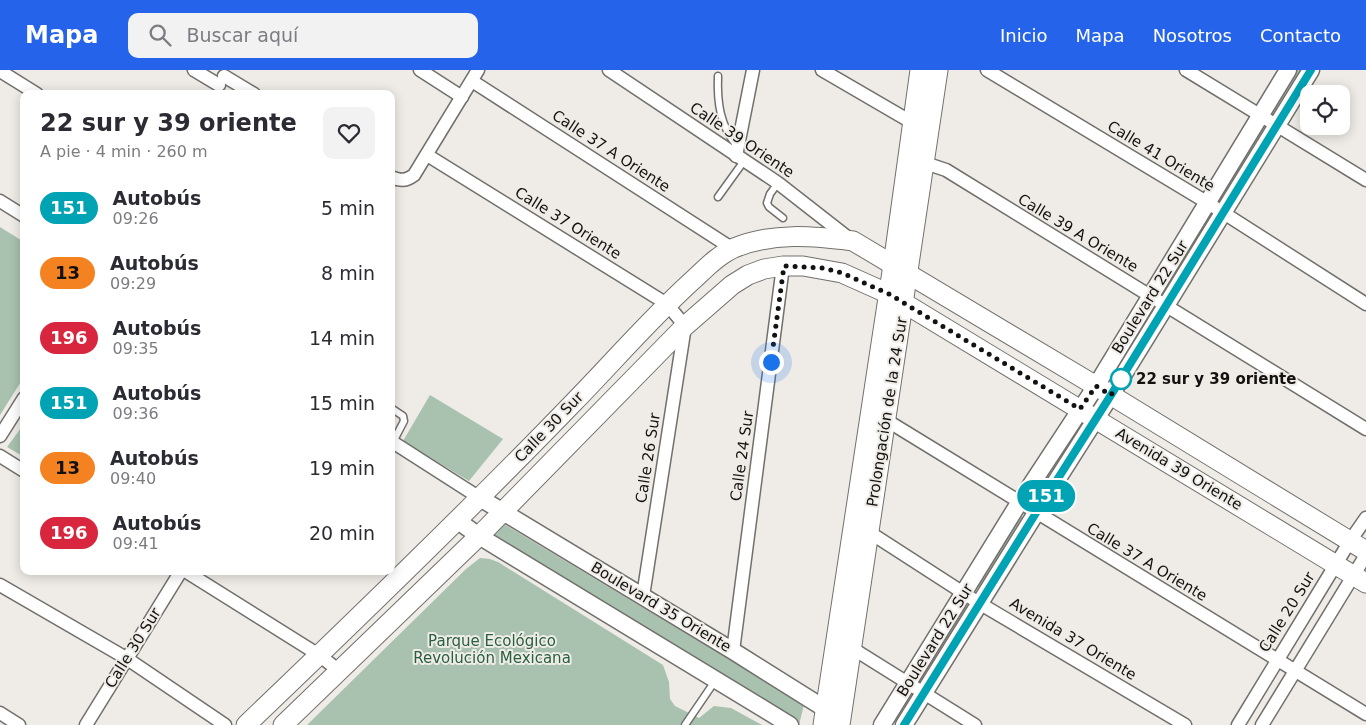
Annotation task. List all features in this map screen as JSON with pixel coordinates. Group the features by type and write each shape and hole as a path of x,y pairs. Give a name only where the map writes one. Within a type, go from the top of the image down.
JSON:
{"main road":[{"name":"Prolongación de la 24 Sur","path":"832,719 901,269 913,123 920,70"},
{"name":"Prolongación de la 24 Sur","path":"901,269 925,163 938,70"},
{"name":"Calle 30 Sur","path":"246,725 319,655 400,572 458,521 667,304 713,262 733,249 756,241 799,236 853,241 901,269"},
{"name":"Calle 30 Sur","path":"283,725 479,536 685,326 732,285 748,275 764,269 784,266 823,268 842,273 897,298"},
{"name":"Avenida 39 Oriente","path":"901,269 1104,390 1350,541 1366,553"},
{"name":"Prolongación de la 24 Sur","path":"844,643 869,532 886,420 897,298"},
{"name":"Avenida 39 Oriente","path":"897,298 1360,579"}],"street":[{"path":"0,70 31,90"},
{"path":"194,70 244,90"},
{"path":"420,70 462,97"},
{"name":"Calle 39 Oriente","path":"609,70 739,155 853,241"},
{"path":"739,155 753,70"},
{"path":"822,70 913,123"},
{"name":"Calle 41 Oriente","path":"987,70 1208,203 1366,304"},
{"path":"1186,70 1366,180"},
{"name":"Boulevard 22 Sur","path":"1104,390 1150,296 1288,70"},
{"name":"Boulevard 22 Sur","path":"882,725 1019,503 1088,414 1166,306 1311,70"},
{"path":"395,178 408,179 414,174 475,76"},
{"name":"Calle 37 A Oriente","path":"475,76 733,249"},
{"name":"Calle 37 Oriente","path":"427,155 667,304 685,326"},
{"name":"Calle 39 A Oriente","path":"925,163 946,170 1366,429"},
{"path":"0,201 20,214"},
{"name":"Calle 24 Sur","path":"734,651 784,266"},
{"name":"Calle 26 Sur","path":"643,596 685,326"},
{"path":"0,436 20,404"},
{"name":"Boulevard 22 Sur","path":"904,725 1036,513 1088,414"},
{"name":"Calle 37 A Oriente","path":"886,420 1366,714"},
{"path":"395,444 480,498"},
{"path":"0,456 20,468"},
{"name":"Boulevard 35 Oriente","path":"480,498 734,651 832,719"},
{"name":"Calle 20 Sur","path":"1238,725 1350,541 1366,518"},
{"path":"458,521 479,536 790,725"},
{"name":"Avenida 37 Oriente","path":"869,532 980,603 1185,725"},
{"path":"1262,725 1295,671 1360,579 1366,553"},
{"name":"Calle 30 Sur","path":"86,725 126,658 180,575"},
{"path":"189,575 319,655 338,670"},
{"path":"0,585 126,658 225,725"},
{"path":"844,643 975,725"},
{"path":"0,713 19,725"}],"lane":[{"path":"718,76 718,91 723,121 739,155 718,197"},
{"path":"778,183 770,194 767,203 769,207 783,218"},
{"path":"395,411 403,416 404,421 395,437"},
{"path":"685,725 716,680"}],"green space":[{"path":"1294,70 1304,70 1110,386 1104,383"},
{"path":"0,227 20,240 20,383 0,415"},
{"path":"430,395 503,439 469,481 403,441"},
{"path":"1079,422 1087,426 1041,499 1034,496"},
{"path":"20,429 20,455 7,447"},
{"path":"1021,517 1028,520 984,591 977,586"},
{"path":"499,521 804,705 799,725 492,533"},
{"name":"Parque Ecológico Revolución Mexicana","path":"480,558 498,562 663,665 669,682 670,699 675,706 699,718 714,706 731,708 762,725 307,725 466,569"},
{"path":"961,602 972,609 924,686 913,680"}],"bus line":[{"name":"151","path":"904,725 1111,395 1311,70"}],"place":[{"name":"22 sur y 39 oriente","path":"1121,379"}],"route":[{"path":"771,362 784,266 803,266 823,268 842,273 889,294 1080,409 1096,386 1111,395 1121,379"}]}
